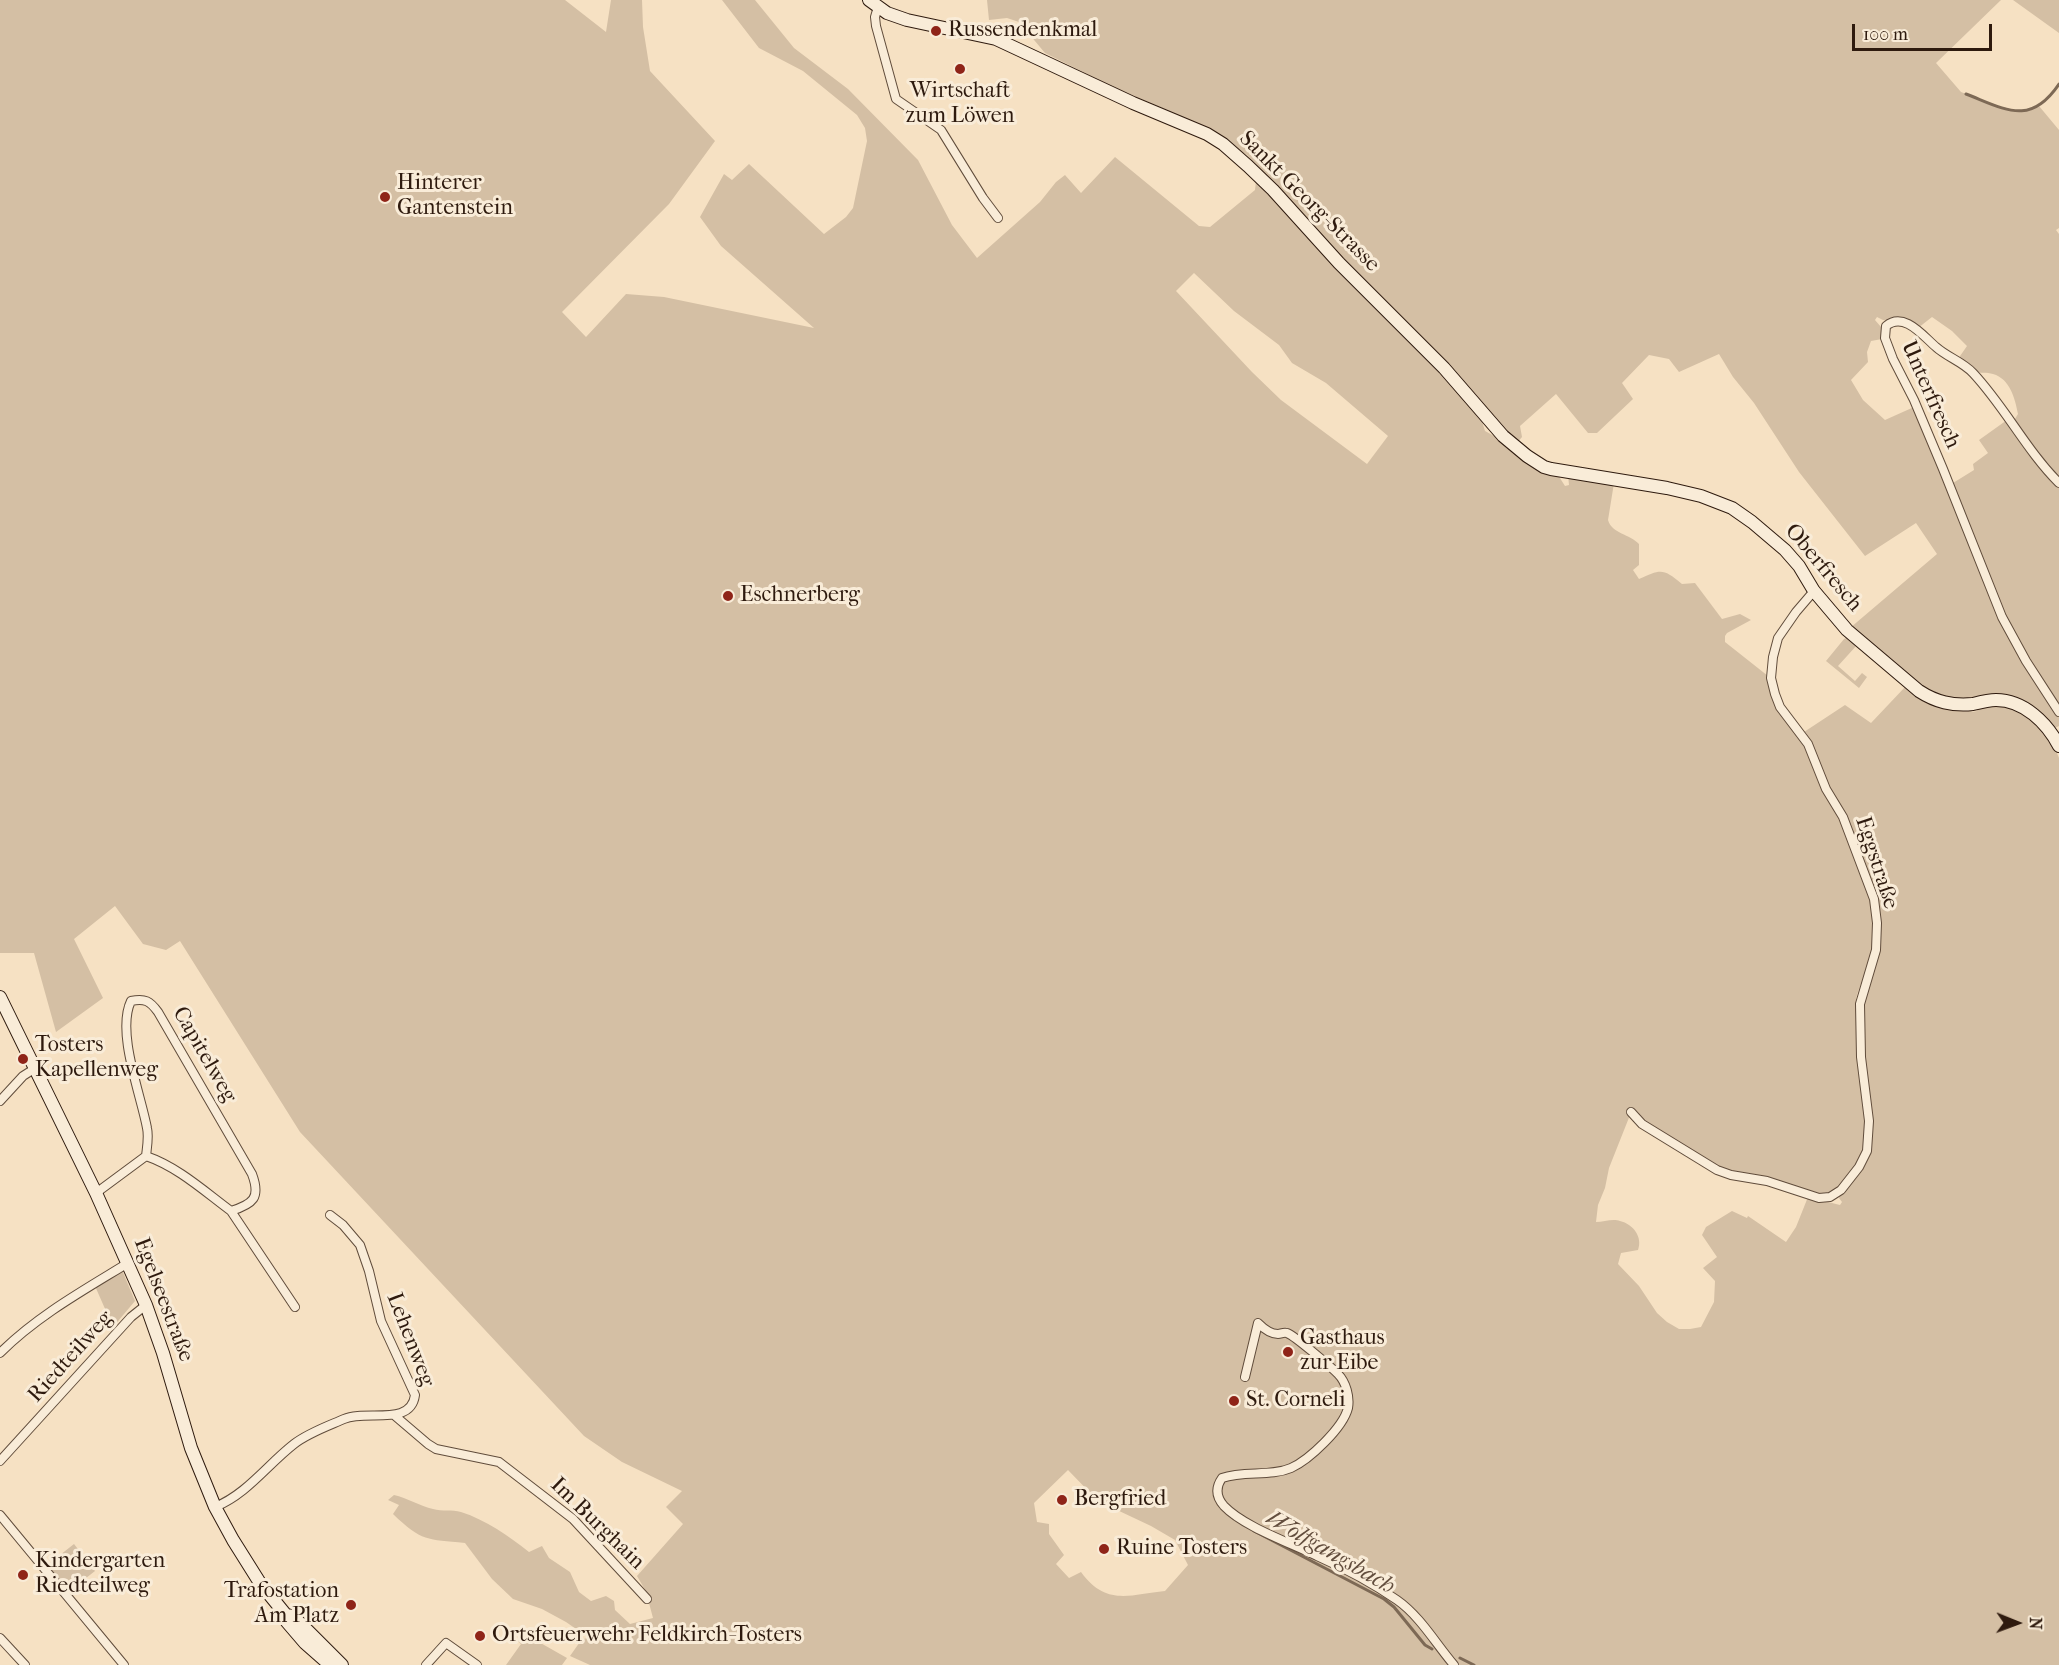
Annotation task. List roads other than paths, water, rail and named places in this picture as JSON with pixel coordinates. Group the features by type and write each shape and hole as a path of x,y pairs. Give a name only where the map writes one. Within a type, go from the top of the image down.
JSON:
{"street":[{"path":"873,4 876,26 896,99 942,130 983,198 998,218"},
{"name":"Sankt Georg-Strasse","path":"873,4 894,16 907,20 996,39 1132,103 1207,134 1223,144 1273,190 1482,411"},
{"name":"Unterfresch","path":"2059,483 1967,367 1936,347 1908,324 1898,322 1889,323 1886,326 1885,338 1893,359 1914,400 2002,617 2026,661 2059,712"},
{"name":"Oberfresch","path":"1482,411 1514,446 1544,467 1678,491 1715,500 1732,508 1785,550 1799,566 1814,591 1847,630 1919,691 1947,704 1965,705 1997,700 2013,703 2032,714 2058,740"},
{"name":"Eggstraße","path":"1631,1112 1642,1124 1717,1170 1731,1175 1767,1181 1819,1198 1830,1197 1841,1190 1864,1158 1868,1144 1869,1121 1861,1057 1860,1004 1876,950 1877,923 1874,899 1843,817 1826,789 1808,744 1780,707 1772,686 1771,668 1779,638 1796,612 1814,591"},
{"name":"Egelseestraße","path":"0,997 96,1193 146,1305 163,1353 190,1448 215,1507 260,1583 286,1614 287,1622 300,1638 330,1665"},
{"name":"Capitelweg","path":"146,1156 148,1131 134,1079 127,1027 127,1010 131,1001 141,999 150,1001 158,1012 252,1174 257,1191 253,1201 231,1211"},
{"path":"0,1101 23,1076 34,1069"},
{"path":"96,1193 146,1156 159,1160 231,1211 295,1307"},
{"name":"Lehenweg","path":"215,1507 231,1500 296,1442 346,1418 394,1415 406,1412 414,1403 415,1395 381,1321 360,1245 343,1225 330,1215"},
{"path":"0,1353 18,1336 66,1301 128,1263"},
{"name":"Riedteilweg","path":"0,1461 131,1317 146,1305"},
{"path":"1245,1377 1258,1323 1271,1332 1287,1333 1338,1375 1345,1385 1348,1408 1332,1434 1303,1461 1290,1468 1222,1478 1217,1490 1224,1506 1236,1516 1276,1538 1316,1556 1398,1600 1422,1625 1454,1665"},
{"name":"Im Burghain","path":"394,1415 436,1449 499,1462 573,1519 648,1599"},
{"path":"0,1515 124,1665"},
{"name":"Egelseestraße","path":"286,1614 293,1616 342,1665"},
{"path":"0,1638 25,1665"},
{"path":"426,1665 447,1643 477,1665"}],"waterway":[{"path":"1966,94 2005,109 2027,110 2038,106 2059,84"},
{"name":"Wolfgangsbach","path":"1254,1531 1384,1599 1394,1607 1425,1645 1432,1649"},
{"name":"Wolfgangsbach","path":"1460,1658 1474,1665"}],"place":[{"name":"Russendenkmal","path":"936,31"},
{"name":"Wirtschaft zum Löwen","path":"960,69"},
{"name":"Hinterer Gantenstein","path":"385,197"},
{"name":"Eschnerberg","path":"728,596"},
{"name":"Tosters Kapellenweg","path":"23,1059"},
{"name":"Gasthaus zur Eibe","path":"1288,1352"},
{"name":"St. Corneli","path":"1234,1401"},
{"name":"Bergfried","path":"1062,1500"},
{"name":"Ruine Tosters","path":"1104,1549"},
{"name":"Kindergarten Riedteilweg","path":"23,1575"},
{"name":"Trafostation Am Platz","path":"351,1605"},
{"name":"Ortsfeuerwehr Feldkirch-Tosters","path":"480,1636"}]}
